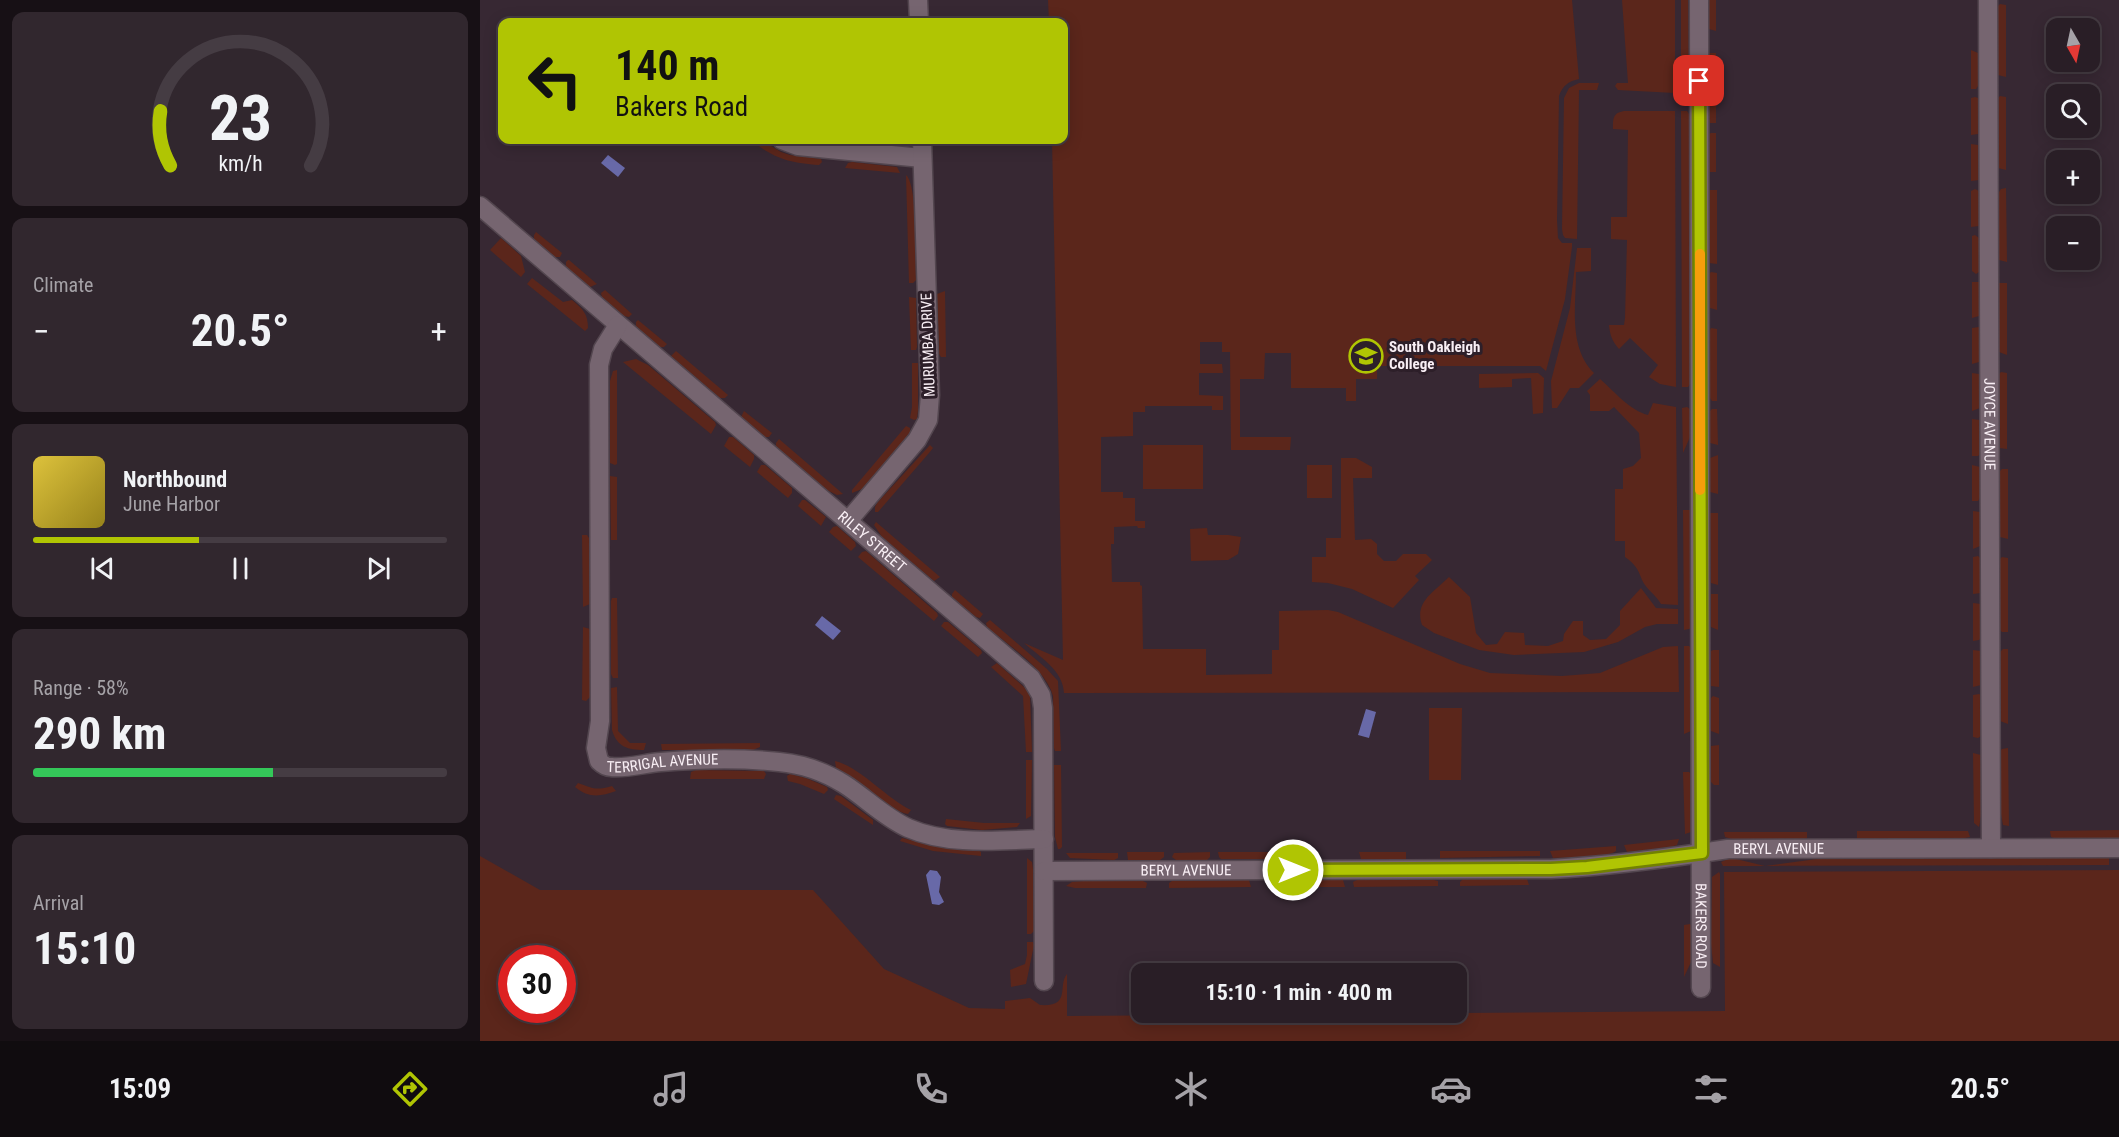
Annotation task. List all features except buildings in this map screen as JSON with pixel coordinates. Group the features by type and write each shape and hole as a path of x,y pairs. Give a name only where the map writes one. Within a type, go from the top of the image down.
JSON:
{"street":[{"path":"918,0 919,18"},
{"name":"BAKERS ROAD","path":"1699,0 1701,988"},
{"name":"JOYCE AVENUE","path":"1988,0 1991,848"},
{"path":"793,144 922,149"},
{"name":"MURUMBA DRIVE","path":"848,521 917,440 928,420 930,394 922,149"},
{"name":"RILEY STREET","path":"480,207 1031,678 1038,687 1043,708 1044,981"},
{"name":"TERRIGAL AVENUE","path":"618,325 603,349 599,365 600,721 596,748 599,761 612,768 662,762 760,760 783,762 805,767 844,784 891,819 926,834 960,839 1044,839"},
{"name":"BERYL AVENUE","path":"1044,871 1551,869 1587,867 1728,849 2119,848"}],"shaded area":[{"path":"1048,0 1572,0 1579,79 1566,84 1559,96 1557,220 1558,238 1562,243 1572,243 1572,247 1565,299 1546,371 1540,366 1377,366 1377,379 1356,379 1356,401 1346,401 1346,388 1291,388 1291,353 1265,353 1264,379 1240,379 1240,437 1291,437 1290,450 1231,450 1230,352 1222,352 1222,342 1200,342 1200,364 1222,364 1223,373 1199,373 1199,395 1223,396 1223,410 1212,410 1212,406 1145,406 1145,412 1133,412 1133,436 1101,437 1101,492 1123,492 1123,498 1135,498 1135,521 1145,521 1145,528 1114,527 1114,544 1111,544 1112,582 1140,582 1142,586 1143,649 1206,649 1206,675 1272,674 1272,650 1279,650 1279,611 1328,610 1338,612 1460,664 1490,673 1562,676 1600,673 1663,647 1678,646 1679,692 1064,693 1060,677 1024,643 1063,660 1052,144 1068,144 1068,18 1049,18"},
{"path":"1622,0 1675,0 1675,93 1618,90 1615,86 1617,83 1628,83"},
{"path":"1681,0 1688,0 1689,88 1687,91 1681,91"},
{"path":"1708,0 1716,0 1716,31 1709,29"},
{"path":"2006,5 2006,77 1998,75 1998,6"},
{"path":"1971,50 1978,53 1978,86 1976,89 1971,89"},
{"path":"1708,53 1716,53 1716,123 1709,121"},
{"path":"1579,83 1599,83 1597,90 1579,90 1577,239 1565,238 1562,229 1564,98 1569,88"},
{"path":"2006,97 2006,170 1998,168 1998,98"},
{"path":"1971,98 1978,98 1978,134 1971,135"},
{"path":"1624,111 1675,111 1676,387 1660,384 1649,377 1658,365 1630,338 1619,349 1610,332 1609,325 1624,325 1625,318 1627,240 1611,239 1611,217 1627,217 1628,130 1613,129 1614,117"},
{"path":"1681,111 1687,111 1689,114 1690,384 1688,387 1682,387"},
{"path":"1716,133 1716,172 1709,172 1709,134"},
{"path":"756,144 768,144 790,155 821,159 822,162 819,165 800,163 768,152"},
{"path":"1971,144 1978,145 1979,180 1971,181"},
{"path":"848,163 897,167 900,173 845,168"},
{"path":"906,175 910,182 914,207 916,280 913,283 909,283"},
{"path":"2006,188 2007,262 1999,260 1999,192"},
{"path":"1975,189 1979,191 1979,226 1971,227 1971,191"},
{"path":"1709,190 1717,190 1717,264 1709,263"},
{"path":"536,232 562,253 560,257 555,257 534,239"},
{"path":"1972,236 1979,238 1979,272 1976,274 1972,271"},
{"path":"501,238 521,256 525,272 521,277 490,250"},
{"path":"1577,248 1591,248 1591,271 1576,272 1575,326 1580,351 1594,373 1579,388 1570,388 1557,408 1552,408 1551,381 1570,308"},
{"path":"568,260 597,284 590,287 566,267"},
{"path":"1717,273 1717,310 1710,308 1709,274"},
{"path":"532,278 563,302 572,300 576,303 586,315 588,328 585,331 527,284"},
{"path":"1972,282 1979,282 1979,316 1972,318"},
{"path":"1999,283 2007,283 2007,355 1999,352"},
{"path":"605,290 632,314 629,317 624,316 602,297 601,293"},
{"path":"945,291 946,357 941,357 939,354 937,294"},
{"path":"909,297 916,298 916,350 911,350"},
{"path":"638,320 667,344 660,347 636,326"},
{"path":"1979,327 1979,362 1972,364 1972,328"},
{"path":"1711,328 1717,329 1717,401 1712,401 1710,398"},
{"path":"676,351 728,395 720,398 671,356"},
{"path":"636,359 648,365 715,422 716,425 711,434 623,362"},
{"path":"912,363 918,363 918,410 917,419 914,420 910,418"},
{"path":"617,370 617,464 615,465 610,463 610,381 613,371"},
{"path":"1538,373 1544,378 1543,413 1533,414 1531,378 1512,379 1512,387 1479,388 1479,374"},
{"path":"1972,373 1979,374 1980,408 1972,411"},
{"path":"2007,373 2007,449 1999,448 1999,374"},
{"path":"1600,379 1628,405 1641,413 1648,415 1653,403 1676,407 1678,605 1661,604 1644,583 1636,567 1625,557 1625,541 1615,541 1615,489 1623,489 1623,469 1633,466 1641,458 1639,433 1614,407 1609,411 1590,411 1590,395 1587,391"},
{"path":"1682,408 1690,409 1690,437 1683,453"},
{"path":"1717,409 1718,445 1710,443 1710,411"},
{"path":"744,411 772,433 769,437 765,437 741,417"},
{"path":"1972,419 1980,420 1980,454 1978,456 1972,456"},
{"path":"906,426 910,428 910,433 862,489 852,493 852,490"},
{"path":"729,437 733,437 754,455 750,467 724,446"},
{"path":"779,439 843,494 837,495 827,490 776,446"},
{"path":"930,445 933,448 929,453 878,512 875,512 877,503"},
{"path":"1143,445 1203,445 1203,489 1143,489"},
{"path":"1718,455 1718,494 1710,492 1710,458"},
{"path":"1341,458 1356,458 1372,467 1372,478 1353,478 1355,540 1371,539 1377,544 1377,554 1384,561 1396,561 1403,554 1426,554 1432,560 1415,576 1419,580 1393,608 1352,589 1312,582 1312,557 1326,557 1326,538 1341,538"},
{"path":"761,465 765,465 792,488 792,493 788,498 757,472"},
{"path":"1307,465 1332,465 1332,498 1307,498"},
{"path":"1972,465 1980,467 1980,498 1978,501 1972,501"},
{"path":"2008,469 2008,539 2000,537 2000,471"},
{"path":"610,476 617,477 617,540 611,540"},
{"path":"802,500 826,517 821,526 798,506"},
{"path":"1683,510 1691,510 1691,628 1684,630"},
{"path":"1973,511 1980,512 1980,546 1973,549"},
{"path":"1710,513 1718,513 1718,585 1711,583"},
{"path":"876,522 940,577 934,581 882,537 874,525"},
{"path":"837,526 855,542 856,546 851,551 829,532"},
{"path":"1207,528 1208,535 1241,537 1238,554 1228,560 1191,561 1190,529"},
{"path":"582,535 587,535 589,538 590,604 583,607"},
{"path":"866,551 937,613 938,616 934,621 858,557"},
{"path":"1973,557 1980,558 1981,593 1973,594"},
{"path":"2008,558 2008,632 2000,630 2000,559"},
{"path":"1449,577 1470,597 1476,633 1486,645 1497,644 1505,632 1524,633 1525,645 1548,646 1563,641 1564,634 1573,621 1583,621 1583,635 1590,640 1606,639 1620,625 1620,611 1641,588 1656,608 1678,609 1678,624 1657,624 1645,627 1618,642 1584,652 1514,655 1479,650 1434,633 1422,625 1420,617 1423,604"},
{"path":"955,590 983,614 980,618 952,597"},
{"path":"1711,594 1718,594 1718,630 1711,627"},
{"path":"612,598 617,598 618,678 613,678 611,674"},
{"path":"1973,603 1981,604 1981,638 1973,641"},
{"path":"990,620 1058,681 1061,751 1055,751 1054,748 1053,696 1049,686 1035,667 987,627 986,623"},
{"path":"944,622 948,622 982,653 978,657 941,626"},
{"path":"583,627 590,629 590,697 586,701 582,700"},
{"path":"1684,646 1691,648 1691,731 1684,734"},
{"path":"2008,649 2008,724 2000,721 2000,652"},
{"path":"1719,650 1719,687 1711,686 1711,651"},
{"path":"1973,650 1981,651 1981,685 1973,687"},
{"path":"997,663 1030,694 1032,752 1026,752 1023,696 991,667"},
{"path":"617,687 618,731 630,743 646,743 644,750 624,746 614,736 611,688"},
{"path":"1973,695 1981,695 1981,736 1978,738 1973,737"},
{"path":"1713,696 1719,698 1719,734 1711,731 1711,698"},
{"path":"1429,708 1462,708 1461,780 1429,780"},
{"path":"760,743 760,747 753,750 662,750 661,744"},
{"path":"1719,745 1719,785 1714,785 1711,782 1711,746"},
{"path":"2008,748 2009,826 2003,825 2001,814 2000,751"},
{"path":"1973,753 1981,755 1979,827 1974,823"},
{"path":"1026,760 1032,760 1031,816 1026,819"},
{"path":"835,761 854,770 911,810 908,814 892,807 836,768"},
{"path":"1054,765 1061,765 1062,847 1060,849 1058,849 1055,837"},
{"path":"696,770 764,771 766,774 764,779 690,779 691,772"},
{"path":"1683,772 1689,772 1692,775 1691,832 1685,834"},
{"path":"790,774 806,778 827,787 828,790 824,794 788,781 787,776"},
{"path":"578,783 598,789 612,786 616,791 589,795 575,787"},
{"path":"836,795 841,796 873,820 873,825 834,799"},
{"path":"946,819 984,823 1020,823 1017,827 982,830 947,826"},
{"path":"2119,830 2119,838 2054,838 2051,837 2050,831"},
{"path":"1857,831 1968,831 1970,837 1959,839 1857,839"},
{"path":"1724,832 1807,832 1807,838 1732,839 1725,837"},
{"path":"902,838 937,846 977,849 981,852 981,856 933,851 900,841"},
{"path":"1679,839 1677,845 1671,847 1627,852 1624,845"},
{"path":"1616,846 1616,851 1611,854 1595,856 1553,858 1550,851"},
{"path":"1440,851 1540,851 1540,856 1440,858"},
{"path":"1127,852 1164,852 1164,857 1160,860 1128,860"},
{"path":"1210,852 1207,860 1176,860 1172,857 1174,853"},
{"path":"1218,852 1291,852 1291,859 1221,859"},
{"path":"1359,852 1406,852 1406,859 1361,859"},
{"path":"1066,853 1118,853 1118,858 1114,860 1070,858"},
{"path":"480,856 540,890 813,890 884,969 969,1008 1005,1009 1005,1001 1030,998 1040,1005 1056,1003 1062,995 1067,974 1067,1016 1131,1016 1131,1023 1467,1023 1467,1013 1725,1011 1724,872 2119,870 2119,1041 480,1041"},
{"path":"2109,857 2109,865 1766,866 1824,858"},
{"path":"1027,858 1032,862 1033,869 1034,931 1031,934 1027,934"},
{"path":"1736,859 1765,866 1723,866 1721,862"},
{"path":"1719,872 1720,967 1713,963 1711,944 1712,877"},
{"path":"1463,879 1527,879 1529,885 1460,886"},
{"path":"1249,880 1251,887 1169,888 1169,883 1172,881"},
{"path":"1310,880 1343,880 1345,887 1307,887 1307,882"},
{"path":"1357,880 1434,880 1438,881 1438,886 1354,887 1353,882"},
{"path":"1143,881 1147,883 1146,888 1066,886 1072,882"},
{"path":"1690,924 1692,927 1692,960 1684,977 1684,925"},
{"path":"1027,942 1033,942 1034,945 1026,984 1011,987 1010,970 1025,964"}],"water":[{"path":"608,155 625,168 618,177 601,163"},
{"path":"822,616 841,631 833,640 815,625"},
{"path":"1366,709 1376,712 1369,738 1358,735"},
{"path":"930,870 937,871 941,877 939,892 944,902 939,905 932,904 926,875"}],"slow traffic":[{"path":"1700,254 1700,490"}],"place":[{"name":"South Oakleigh College","path":"1366,356"}],"route":[{"path":"1293,870 1551,869 1587,867 1702,853 1699,81"}]}
